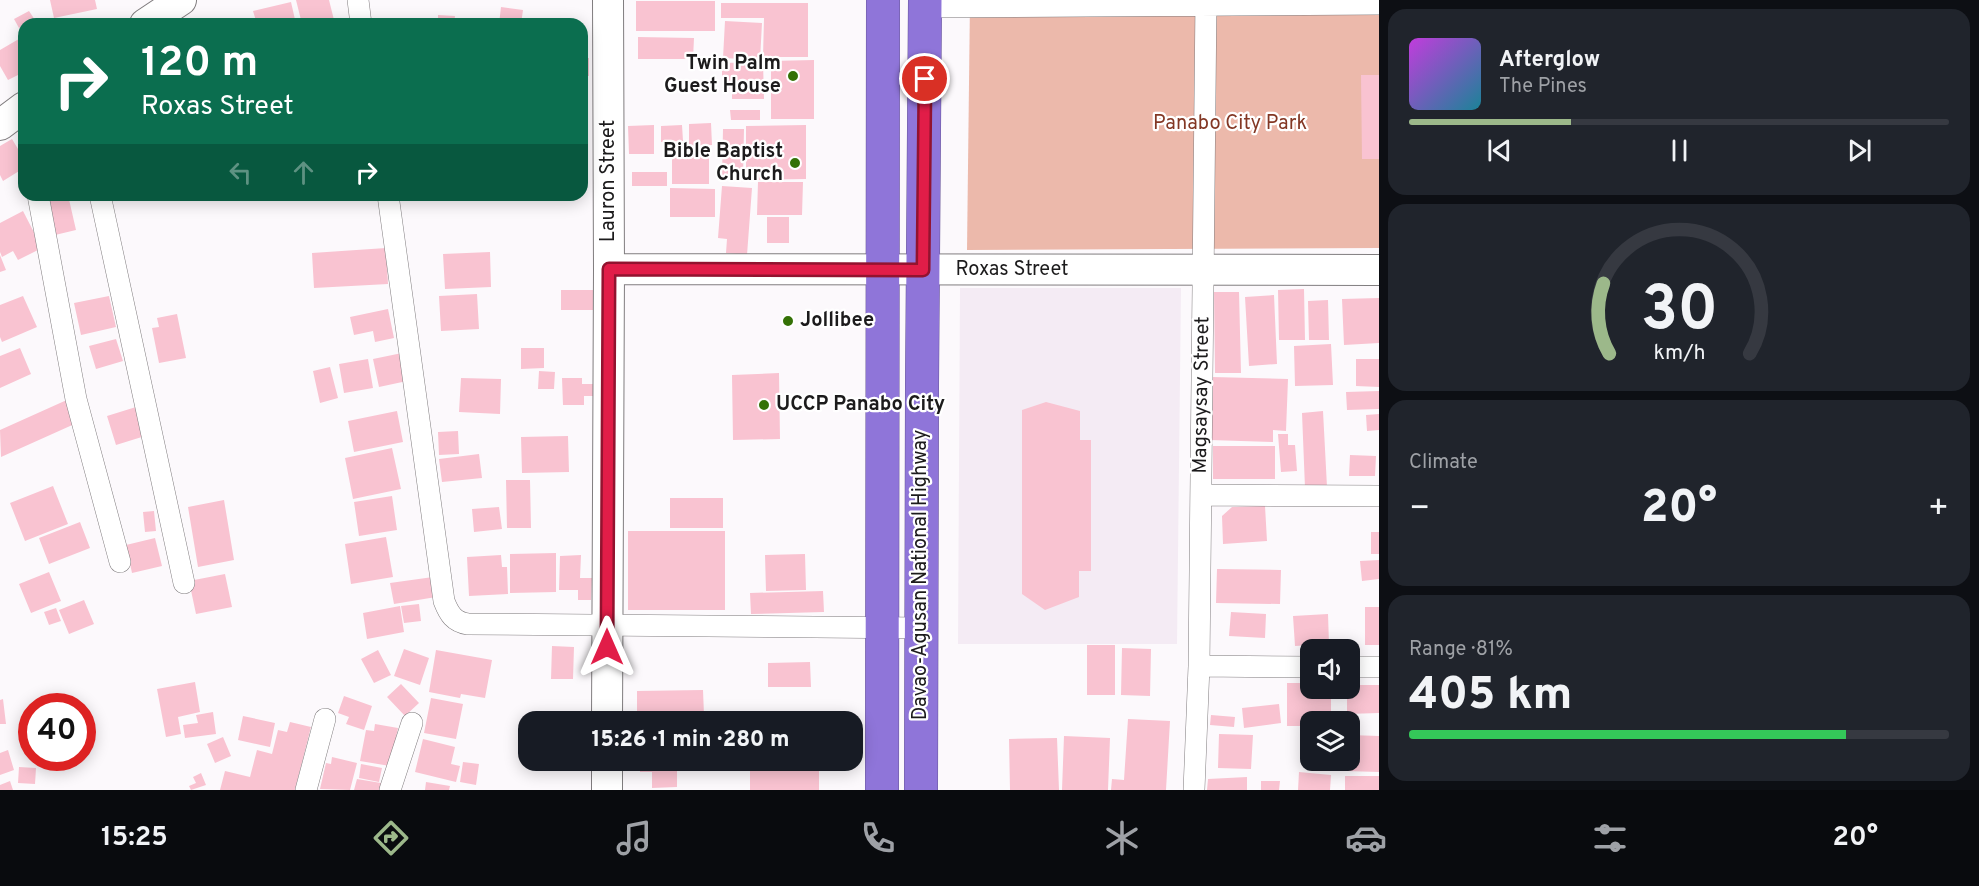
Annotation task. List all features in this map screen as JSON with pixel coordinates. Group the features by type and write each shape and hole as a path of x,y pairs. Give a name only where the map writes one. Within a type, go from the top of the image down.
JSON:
{"highway":[{"path":"883,4 925,3"},
{"name":"Davao-Agusan National Highway","path":"921,790 925,3"},
{"name":"Davao-Agusan National Highway","path":"882,790 883,4"}],"street":[{"path":"154,18 181,0"},
{"path":"357,0 361,18"},
{"name":"Lauron Street","path":"607,711 608,0"},
{"path":"925,3 1379,4"},
{"name":"Magsaysay Street","path":"1194,790 1199,666 1206,3"},
{"path":"39,201 76,399 120,562"},
{"path":"101,201 184,583"},
{"path":"389,201 444,602 452,617 468,624 921,628"},
{"name":"Roxas Street","path":"609,269 1379,270"},
{"path":"1201,495 1379,496"},
{"path":"1199,666 1300,667"},
{"path":"1360,667 1379,667"},
{"path":"306,790 325,719"},
{"path":"390,790 412,723"},
{"path":"607,771 607,790"}],"shaded area":[{"path":"960,288 1181,288 1177,644 958,644"}],"green space":[{"name":"Panabo City Park","path":"970,0 1379,0 1379,248 967,250"}],"building":[{"path":"50,0 95,0 97,9 54,18"},
{"path":"296,0 329,0 334,18 300,18"},
{"path":"636,1 715,1 715,31 636,31"},
{"path":"291,2 295,18 255,18 253,11"},
{"path":"721,3 808,3 808,57 763,57 764,18 721,18"},
{"path":"501,7 523,10 522,18 500,18"},
{"path":"29,11 34,18 18,18 18,26 14,19"},
{"path":"438,15 455,16 455,18 438,18"},
{"path":"725,21 762,23 760,60 723,58"},
{"path":"638,37 694,38 693,59 638,59"},
{"path":"18,40 18,75 8,80 0,66 0,50"},
{"path":"814,60 814,119 771,119 771,61"},
{"path":"763,62 764,99 732,99 732,88 722,89 722,63"},
{"path":"1361,75 1379,75 1379,159 1362,159"},
{"path":"730,110 760,110 760,120 731,120"},
{"path":"711,123 712,145 689,146 689,124"},
{"path":"654,125 654,154 629,154 628,126"},
{"path":"682,125 683,141 661,142 661,126"},
{"path":"806,125 806,179 746,180 746,126"},
{"path":"723,129 744,129 743,177 722,177"},
{"path":"12,139 18,149 18,172 3,181 0,175 0,146"},
{"path":"672,152 709,152 709,184 672,184"},
{"path":"632,172 667,172 667,186 632,186"},
{"path":"758,182 803,182 802,215 757,215"},
{"path":"722,186 752,188 747,255 726,253 727,239 718,238"},
{"path":"670,188 715,189 715,217 670,217"},
{"path":"48,201 69,201 76,230 55,235"},
{"path":"23,211 42,248 18,260 13,251 2,257 0,223"},
{"path":"767,217 789,217 789,243 767,243"},
{"path":"386,248 388,284 314,288 312,253"},
{"path":"490,252 491,287 445,289 443,254"},
{"path":"0,255 6,270 0,272"},
{"path":"1304,289 1305,340 1279,340 1278,290"},
{"path":"561,290 593,290 593,310 561,310"},
{"path":"1214,292 1239,292 1241,373 1215,373"},
{"path":"477,294 479,329 441,331 439,296"},
{"path":"1274,295 1277,364 1249,366 1245,297"},
{"path":"23,296 37,327 2,342 0,305"},
{"path":"109,296 116,327 81,335 74,303"},
{"path":"1379,298 1379,343 1344,345 1342,299"},
{"path":"1328,300 1329,340 1309,340 1308,301"},
{"path":"388,309 394,338 375,342 373,331 354,335 350,317"},
{"path":"177,314 186,358 159,363 152,328 159,327 157,318"},
{"path":"116,339 123,361 96,369 89,346"},
{"path":"1331,344 1333,385 1295,386 1294,346"},
{"path":"20,348 31,374 0,388 0,356"},
{"path":"521,348 544,348 544,368 521,369"},
{"path":"402,353 407,381 379,387 373,359"},
{"path":"368,359 373,388 344,393 339,364"},
{"path":"1356,359 1379,359 1379,387 1356,386"},
{"path":"330,367 338,398 320,403 313,371"},
{"path":"539,371 555,372 554,389 538,389"},
{"path":"779,373 780,439 733,440 732,375"},
{"path":"1212,377 1288,379 1286,431 1273,430 1273,442 1210,440"},
{"path":"461,378 501,379 500,414 459,412"},
{"path":"562,378 582,378 582,384 593,384 594,396 584,396 584,405 563,405"},
{"path":"1379,391 1379,409 1347,410 1346,392"},
{"path":"69,399 79,422 1,457 0,430"},
{"path":"1046,402 1080,411 1080,440 1091,440 1091,571 1079,571 1079,597 1045,610 1022,594 1022,410"},
{"path":"136,407 145,436 116,445 107,416"},
{"path":"397,411 403,442 354,452 348,421"},
{"path":"1323,411 1327,487 1305,488 1302,413"},
{"path":"1379,414 1379,430 1367,431 1366,415"},
{"path":"458,431 459,454 439,455 438,432"},
{"path":"1278,434 1288,434 1288,445 1295,445 1297,471 1281,472"},
{"path":"568,436 569,472 522,473 521,437"},
{"path":"1213,446 1275,446 1275,479 1213,479"},
{"path":"392,448 401,489 353,499 345,458"},
{"path":"479,454 482,478 442,482 439,459"},
{"path":"1350,455 1376,456 1375,476 1349,476"},
{"path":"506,480 530,480 531,528 507,528"},
{"path":"53,486 68,524 25,541 10,503"},
{"path":"392,496 397,530 359,536 354,502"},
{"path":"670,498 723,498 723,528 670,528"},
{"path":"224,500 234,560 198,567 188,507"},
{"path":"1265,506 1267,541 1223,544 1222,516 1232,507"},
{"path":"499,507 502,529 474,532 472,509"},
{"path":"154,511 156,531 145,532 143,512"},
{"path":"80,522 90,548 49,564 39,538"},
{"path":"628,531 725,531 725,610 628,610"},
{"path":"1371,532 1379,532 1379,554 1371,554"},
{"path":"386,537 393,577 351,584 345,544"},
{"path":"155,538 162,566 132,573 126,545"},
{"path":"556,553 556,592 510,593 510,554"},
{"path":"805,554 806,590 766,591 765,555"},
{"path":"501,555 502,567 507,567 508,594 469,596 467,557"},
{"path":"581,555 580,578 592,578 591,600 578,600 578,590 559,590 560,556"},
{"path":"1379,560 1379,579 1362,581 1360,561"},
{"path":"1217,569 1281,570 1280,604 1216,603"},
{"path":"49,572 61,601 31,613 19,584"},
{"path":"225,574 232,607 196,614 189,581"},
{"path":"433,577 436,597 394,604 390,583"},
{"path":"823,591 824,612 751,614 750,593"},
{"path":"84,600 94,624 69,634 59,610"},
{"path":"419,604 421,621 404,623 401,606"},
{"path":"400,606 404,632 367,639 363,613"},
{"path":"1365,607 1379,607 1379,645 1365,645"},
{"path":"56,608 61,621 49,625 44,612"},
{"path":"1231,612 1266,614 1265,638 1229,636"},
{"path":"1328,614 1329,639 1300,639 1300,646 1295,646 1293,616"},
{"path":"1087,645 1115,645 1115,695 1087,695"},
{"path":"552,646 574,647 573,679 551,679"},
{"path":"1122,648 1151,649 1150,696 1121,695"},
{"path":"404,649 429,658 420,685 394,676"},
{"path":"378,650 391,675 374,683 361,659"},
{"path":"436,650 492,660 485,698 461,694 460,698 429,692"},
{"path":"810,662 811,687 768,687 768,663"},
{"path":"195,682 200,712 178,717 181,734 166,737 157,689"},
{"path":"1287,683 1300,683 1300,699 1331,699 1331,711 1300,711 1300,726 1287,726"},
{"path":"401,684 419,703 405,716 387,697"},
{"path":"1360,685 1379,685 1379,713 1347,711 1347,699 1360,699"},
{"path":"703,690 704,711 637,711 637,691"},
{"path":"344,696 372,706 364,730 346,724 349,717 338,713"},
{"path":"431,698 463,704 456,739 424,733"},
{"path":"3,699 6,724 0,724 0,700"},
{"path":"1279,704 1281,723 1244,728 1242,708"},
{"path":"213,712 216,734 185,738 183,725 198,723 196,715"},
{"path":"1211,715 1235,717 1234,727 1210,725"},
{"path":"243,716 275,723 270,747 238,740"},
{"path":"1128,719 1170,721 1166,790 1111,790 1112,779 1124,780"},
{"path":"290,722 311,727 295,790 220,790 225,771 250,777 257,750 272,754 278,730 287,732"},
{"path":"375,724 398,728 390,766 360,761 366,730 374,731"},
{"path":"1219,734 1253,735 1251,769 1218,768"},
{"path":"1360,735 1379,736 1379,772 1346,771 1360,771"},
{"path":"1064,736 1110,738 1108,790 1062,790"},
{"path":"223,737 231,756 215,763 207,744"},
{"path":"1057,738 1059,790 1010,790 1009,739"},
{"path":"423,739 455,747 451,764 460,766 456,782 415,772"},
{"path":"8,750 14,770 0,775 0,753"},
{"path":"332,757 357,763 350,790 320,789 326,763 331,764"},
{"path":"463,762 479,764 476,785 460,782"},
{"path":"361,764 382,768 379,782 359,778"},
{"path":"19,771 36,771 35,784 18,783"},
{"path":"677,771 677,787 652,788 652,772 640,772"},
{"path":"750,771 819,771 819,790 750,790"},
{"path":"1299,772 1331,775 1330,790 1298,790"},
{"path":"201,773 206,785 191,790 189,786 196,783 193,777"},
{"path":"1345,776 1379,776 1379,790 1345,790"},
{"path":"1247,777 1247,790 1207,790 1208,779"},
{"path":"357,779 381,783 380,790 354,790"},
{"path":"10,781 13,790 0,790 0,785"},
{"path":"1261,781 1280,781 1279,790 1261,790"},
{"path":"426,782 450,786 449,790 425,790"}],"place":[{"name":"Twin Palm Guest House","path":"793,76"},
{"name":"Bible Baptist Church","path":"795,163"},
{"name":"Jollibee","path":"788,321"},
{"name":"UCCP Panabo City","path":"764,405"}],"route":[{"path":"607,647 609,269 923,270 925,79"}]}
